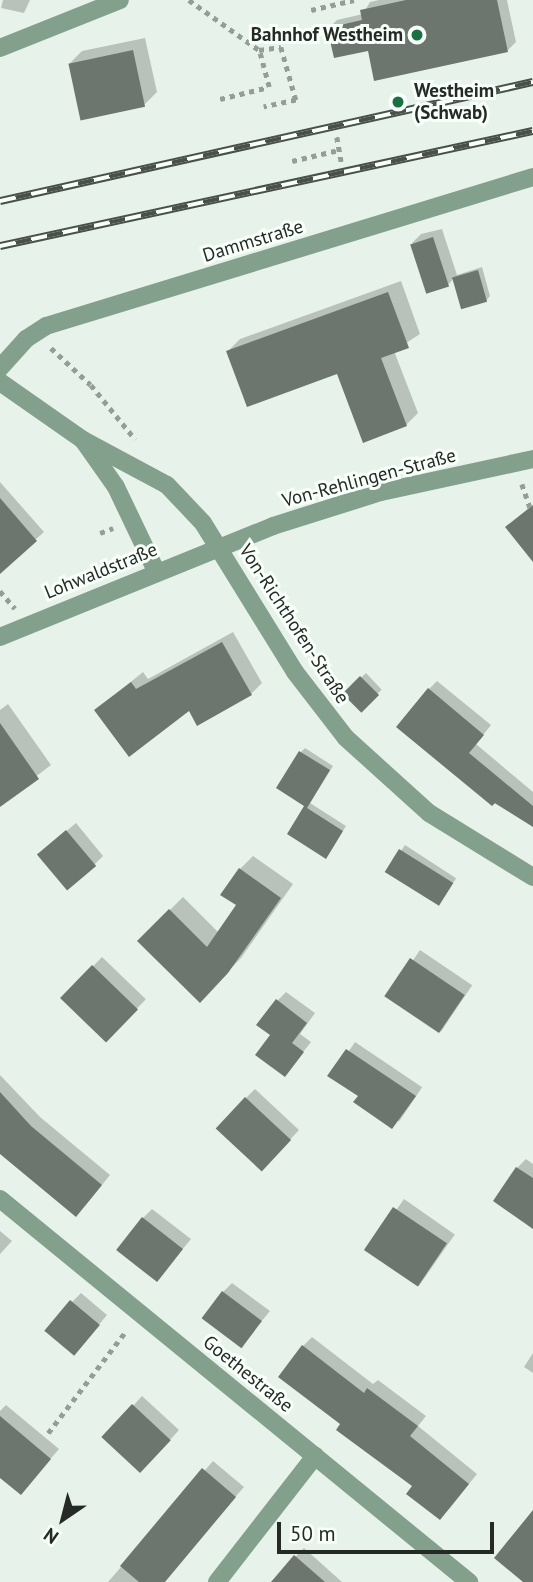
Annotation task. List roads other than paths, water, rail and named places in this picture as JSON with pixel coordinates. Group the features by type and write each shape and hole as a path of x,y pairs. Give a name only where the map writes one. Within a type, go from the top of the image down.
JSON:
{"street":[{"path":"0,48 120,0"},
{"name":"Dammstraße","path":"0,368 35,332 533,177"},
{"path":"0,383 83,440 116,487 156,571"},
{"name":"Von-Richthofen-Straße","path":"83,440 167,485 218,547 295,672 346,738 429,813 533,877"},
{"name":"Von-Rehlingen-Straße","path":"218,547 380,492 533,459"},
{"name":"Lohwaldstraße","path":"0,637 218,547"},
{"name":"Goethestraße","path":"0,1199 469,1582"},
{"path":"217,1582 315,1456"}],"railway":[{"path":"0,201 533,82"},
{"path":"0,246 533,131"}],"place":[{"name":"Bahnhof Westheim","path":"417,35"},
{"name":"Westheim (Schwab)","path":"398,102"}]}
